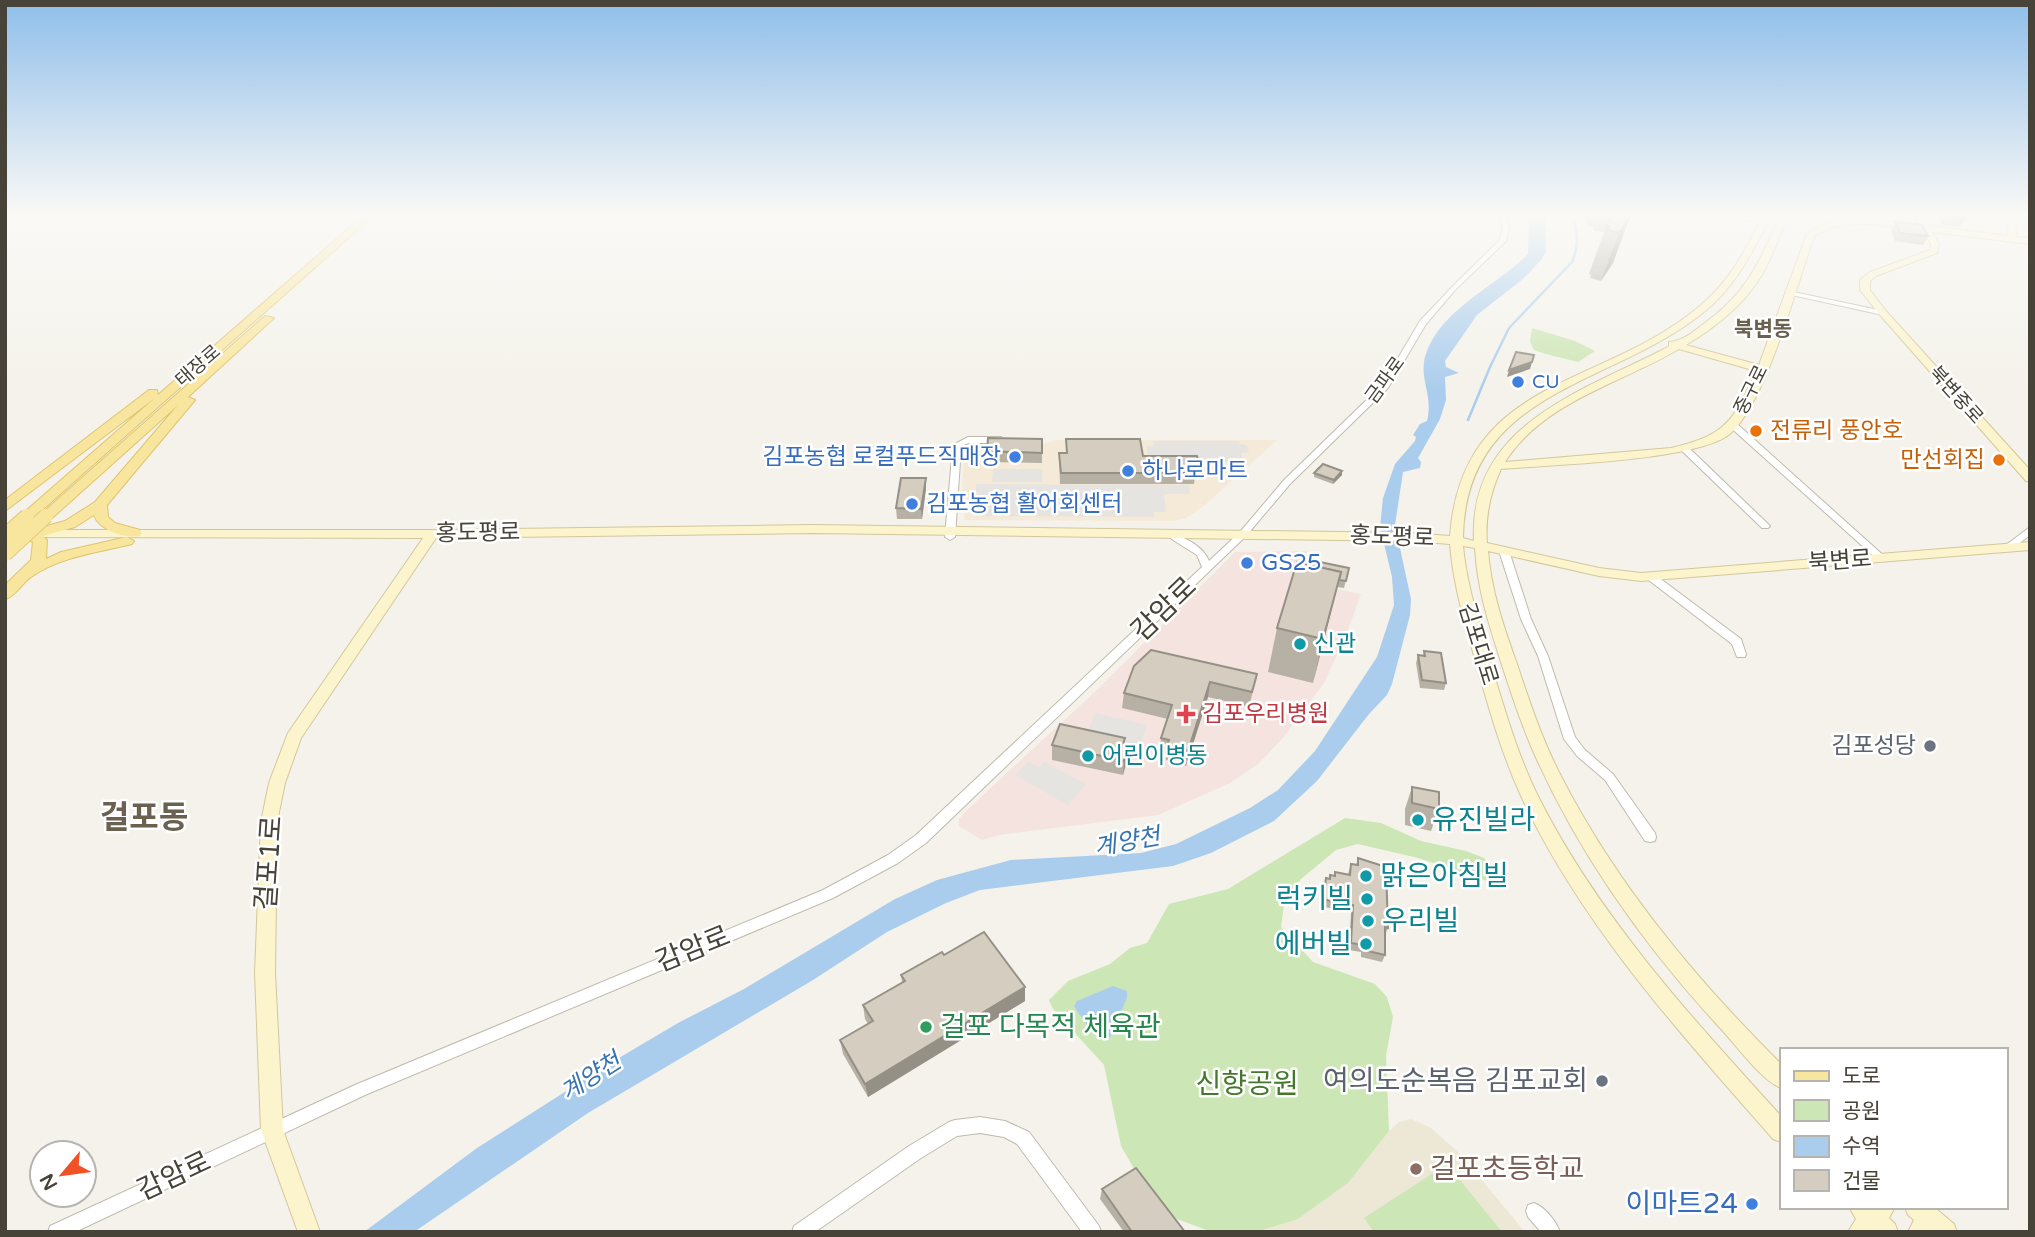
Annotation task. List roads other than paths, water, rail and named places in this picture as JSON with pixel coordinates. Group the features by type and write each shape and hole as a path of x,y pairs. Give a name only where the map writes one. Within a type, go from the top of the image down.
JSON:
{"main road":[{"name":"태장로","path":"7,539 27,516 303,274"},
{"name":"태장로","path":"7,539 46,516 318,274"},
{"path":"5,507 169,381 215,351"},
{"path":"7,539 39,536 78,520 100,505 216,366"},
{"path":"5,501 29,487"},
{"path":"100,505 101,518 131,537"},
{"path":"5,594 30,572 38,561 39,536"},
{"path":"30,572 65,555 131,537"}],"street":[{"name":"금파로","path":"1240,537 1287,482 1385,386 1423,323 1469,274"},
{"name":"김포대로","path":"1735,274 1721,292 1692,318 1658,340 1546,395 1524,408 1496,431 1469,471 1454,540 1461,587 1508,746 1532,800 1589,895 1633,958 1688,1028 1780,1130"},
{"name":"김포대로","path":"1756,274 1740,297 1710,326 1546,414 1510,446 1496,466 1483,507 1481,545 1485,580 1497,627 1530,725 1560,792 1595,853 1639,917 1699,992 1780,1077"},
{"name":"중구로","path":"1496,466 1684,448 1720,435 1733,425 1762,369 1796,274"},
{"name":"북변중로","path":"1874,274 1865,280 1865,290 2030,478"},
{"path":"1789,293 1883,313"},
{"path":"1658,340 1762,369"},
{"path":"1733,425 1881,558"},
{"path":"950,534 957,445 968,440 1011,440"},
{"path":"1684,448 1765,526"},
{"path":"2009,548 2030,530"},
{"name":"홍도평로","path":"950,534 1240,537"},
{"name":"홍도평로","path":"39,536 950,534 1454,540"},
{"name":"걸포1로","path":"309,1232 272,1130 265,973 269,822 277,783 294,737 429,537"},
{"name":"감암로","path":"56,1232 272,1130 599,988 828,894 893,859 922,839 946,817 1240,537"},
{"path":"1176,538 1201,553 1207,568"},
{"name":"북변로","path":"1454,540 1621,576 1650,576 2030,546"},
{"path":"1504,551 1570,738 1581,753 1609,777 1650,837"},
{"path":"1650,576 1738,642 1741,654"},
{"path":"800,1232 955,1128 980,1125 1005,1129 1023,1138 1093,1232"},
{"path":"1534,1211 1552,1232"}],"water":[{"name":"계양천","path":"1505,274 1528,274 1477,315 1445,361 1446,367 1459,373 1445,377 1446,400 1440,419 1418,458 1421,462 1420,468 1403,472 1395,525 1411,599 1410,615 1387,695 1317,781 1274,821 1211,853 1173,866 980,890 946,903 887,932 813,980 588,1113 414,1232 364,1232 477,1148 607,1065 678,1023 744,989 895,899 937,880 1011,860 1141,853 1176,844 1250,808 1278,790 1315,751 1377,657 1394,605 1392,577 1380,527 1383,498 1395,464 1415,441 1416,437 1413,435 1420,424 1427,421 1429,404 1424,362 1430,344 1440,329 1468,302"},
{"path":"1113,986 1127,991 1127,998 1110,1037 1102,1040 1090,1030 1074,1006 1077,1001"}],"waterway":[{"path":"1468,420 1509,328 1561,274"}],"place":[{"name":"CU","path":"1518,382"},
{"name":"전류리 풍안호","path":"1756,431"},
{"name":"김포농협 로컬푸드직매장","path":"1015,457"},
{"name":"만선회집","path":"1999,460"},
{"name":"하나로마트","path":"1128,471"},
{"name":"김포농협 활어회센터","path":"912,504"},
{"name":"GS25","path":"1247,563"},
{"name":"신관","path":"1300,644"},
{"name":"김포우리병원","path":"1186,714"},
{"name":"김포성당","path":"1930,746"},
{"name":"어린이병동","path":"1088,756"},
{"name":"유진빌라","path":"1418,820"},
{"name":"맑은아침빌","path":"1366,876"},
{"name":"럭키빌","path":"1367,899"},
{"name":"우리빌","path":"1368,921"},
{"name":"에버빌","path":"1366,944"},
{"name":"걸포 다목적 체육관","path":"926,1027"},
{"name":"여의도순복음 김포교회","path":"1602,1081"},
{"name":"걸포초등학교","path":"1416,1169"},
{"name":"이마트24","path":"1752,1204"}],"district":[{"name":"북변동","path":"1763,329"},
{"name":"걸포동","path":"144,818"}],"park label":[{"name":"신향공원","path":"1247,1084"}]}
